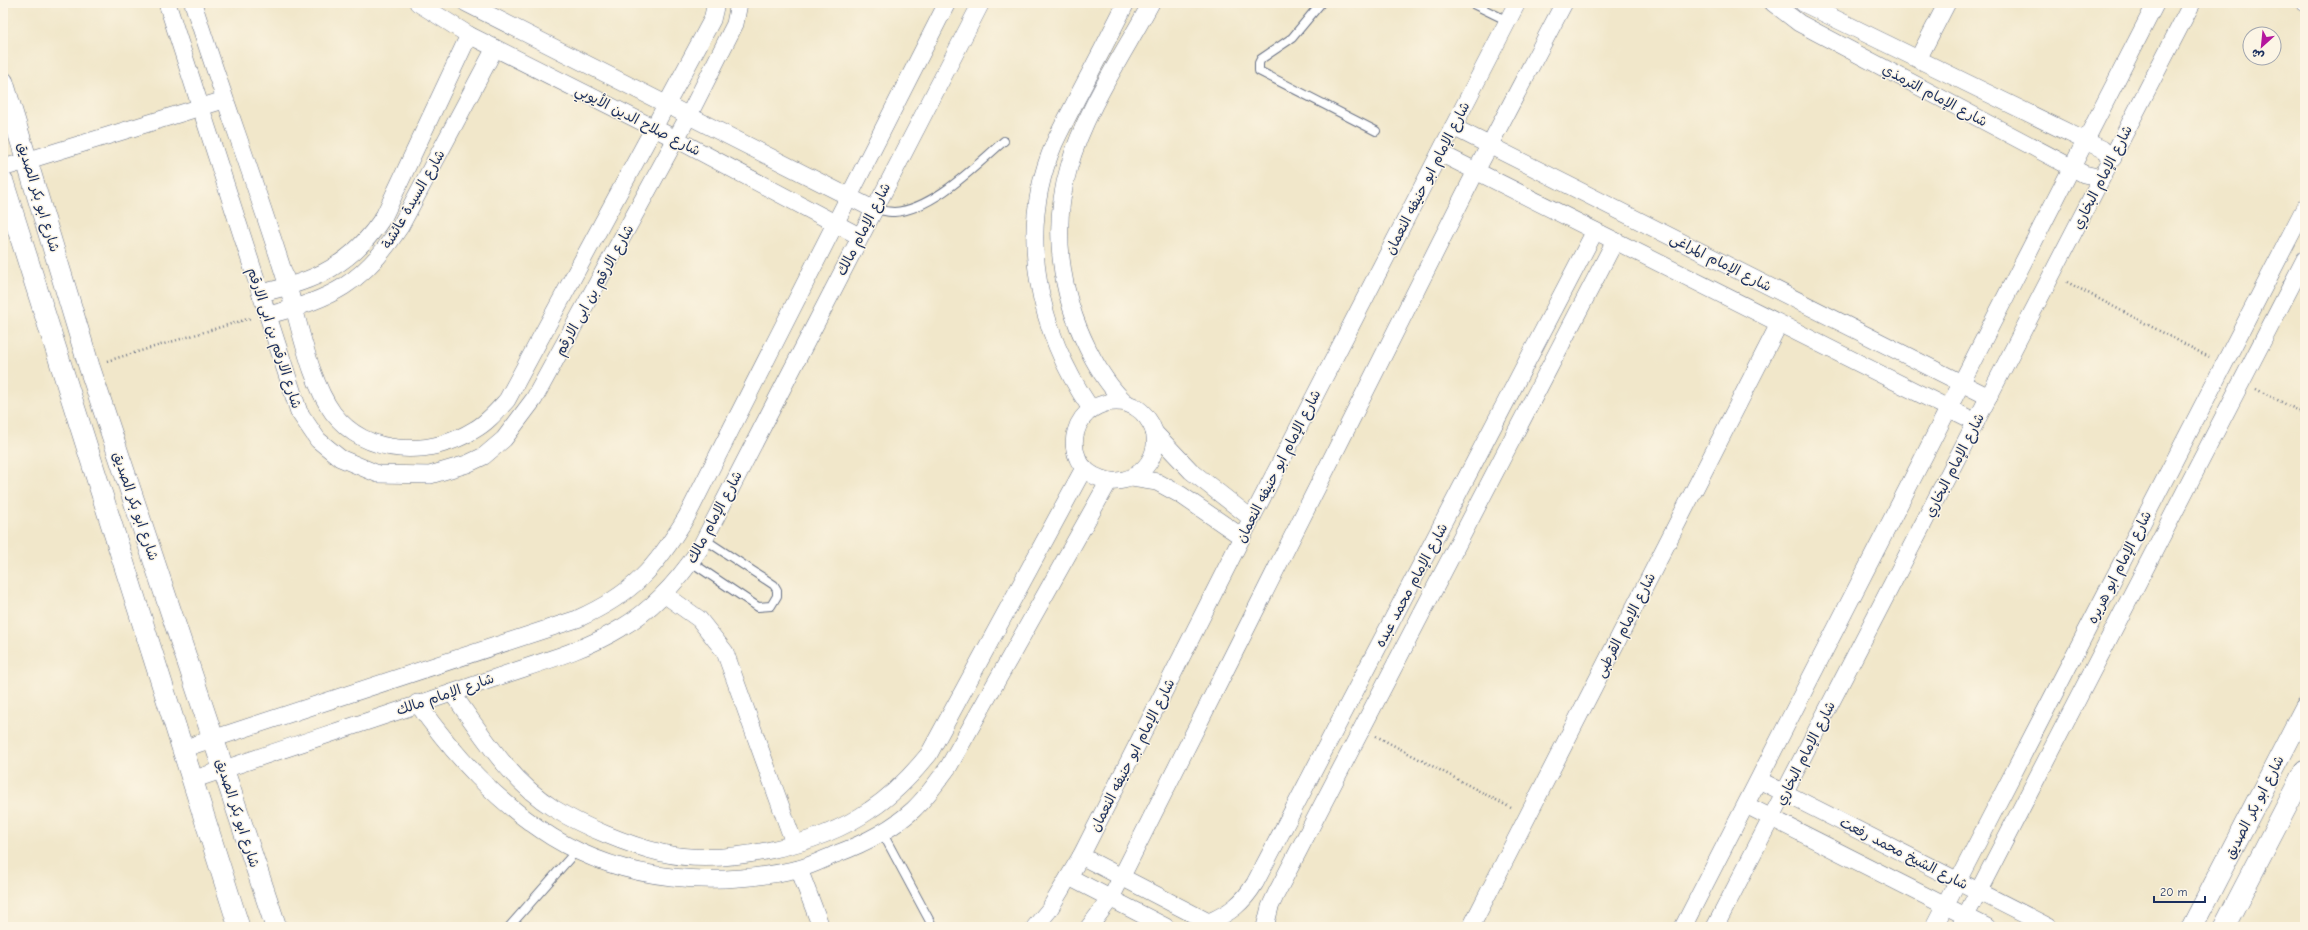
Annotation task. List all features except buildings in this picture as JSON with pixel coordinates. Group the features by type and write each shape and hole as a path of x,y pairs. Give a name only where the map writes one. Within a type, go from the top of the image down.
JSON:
{"street":[{"name":"شارع الارقم بن ابى الارقم","path":"167,3 199,107 299,412 318,440 340,458 378,474 430,475 467,464 484,456 504,439 520,420 566,341 676,139 735,24 739,3"},
{"name":"شارع الارقم بن ابى الارقم","path":"193,3 224,100 289,288 294,309 320,391 334,413 353,432 377,444 403,450 430,448 455,440 475,430 492,417 507,400 652,127 712,20 716,3"},
{"name":"شارع صلاح الدين الأيوبي","path":"418,3 469,35 676,139 859,236"},
{"name":"شارع صلاح الدين الأيوبي","path":"466,3 689,114 873,209"},
{"name":"شارع الإمام مالك","path":"182,749 577,619 601,608 623,595 643,578 660,559 687,516 834,223 947,3"},
{"name":"شارع الإمام مالك","path":"192,780 452,693 585,646 621,628 653,605 691,562 704,539 859,236 981,3"},
{"path":"1091,409 1075,386 1051,335 1038,281 1036,225 1039,197 1054,144 1126,3"},
{"path":"1151,3 1092,111 1069,166 1063,193 1060,222 1060,250 1070,305 1093,358 1126,403 1144,414 1154,432 1191,471 1251,518"},
{"name":"شارع الإمام ابو حنيفه النعمان","path":"1035,927 1049,910 1081,856 1251,518 1517,3"},
{"path":"1089,927 1110,898 1489,145 1564,3"},
{"name":"شارع الإمام الترمذي","path":"1773,3 1799,23 2092,178 2102,178"},
{"name":"شارع الإمام الترمذي","path":"1803,3 2106,152 2112,158"},
{"path":"1918,59 1947,3"},
{"name":"شارع الإمام البخاري","path":"1683,927 2156,3"},
{"name":"شارع الإمام البخاري","path":"1715,927 2192,3"},
{"name":"شارع السيدة عائشة","path":"260,293 289,288 304,283 341,263 358,250 372,234 384,216 469,35"},
{"name":"شارع السيدة عائشة","path":"267,314 294,309 337,292 356,279 388,246 400,227 495,48"},
{"path":"1887,69 1895,64 1899,49"},
{"path":"1923,88 1926,75 1937,68"},
{"name":"شارع ابو بكر الصديق","path":"3,82 28,160 89,366 276,927"},
{"path":"3,168 224,100"},
{"name":"شارع الإمام المراغى","path":"1453,127 1989,397"},
{"name":"شارع الإمام المراغى","path":"1440,153 1976,422"},
{"name":"شارع ابو بكر الصديق","path":"3,182 239,927"},
{"name":"شارع الإمام ابو هريره","path":"1934,927 2305,207"},
{"name":"شارع الإمام محمد عبده","path":"1214,925 1236,907 1255,883 1595,231"},
{"name":"شارع الإمام محمد عبده","path":"1265,927 1270,907 1276,894 1616,242"},
{"name":"شارع الإمام ابو هريره","path":"1963,921 2305,259"},
{"name":"شارع الإمام القرطبى","path":"1471,927 1779,324"},
{"path":"544,330 566,341"},
{"path":"2214,385 2238,389"},
{"path":"1126,403 1108,402 1091,409 1080,421 1075,437 1078,458 1084,468 1100,479 1109,481 1121,481 1132,478 1156,482 1181,494 1242,537"},
{"path":"1132,478 1148,464 1154,448 1154,432"},
{"path":"452,693 491,747 523,784 553,807 601,832 662,853 706,857 752,852 820,836 869,811 902,785 928,754 1084,468"},
{"path":"417,704 450,748 484,785 529,821 553,837 577,850 618,866 656,876 698,880 755,877 799,869 856,846 882,832 913,810 949,766 1109,481"},
{"path":"1438,532 1459,542"},
{"path":"664,594 698,619 725,652 794,843"},
{"name":"شارع ابو بكر الصديق","path":"2192,927 2305,708"},
{"name":"شارع ابو بكر الصديق","path":"2224,927 2305,771"},
{"name":"شارع الشيخ محمد رفعت","path":"1759,780 2048,927"},
{"name":"شارع الشيخ محمد رفعت","path":"1746,805 1945,905 1963,921 1988,927"},
{"path":"1996,806 2017,816"},
{"path":"1081,856 1214,925"},
{"path":"799,869 821,927"},
{"path":"1069,877 1166,927"}],"lane":[{"path":"1321,3 1292,38 1261,59 1259,63 1259,71 1376,131"},
{"path":"1472,3 1508,21"},
{"path":"873,209 895,212 916,207 958,180 1004,141"},
{"path":"691,562 758,607 771,606 775,602 777,590 774,585 704,539"},
{"path":"882,832 933,927"},
{"path":"509,927 577,850"}],"path":[{"path":"2052,275 2224,365"},
{"path":"89,366 267,314"},
{"path":"2238,389 2305,414"},
{"path":"1362,729 1528,817"}]}
